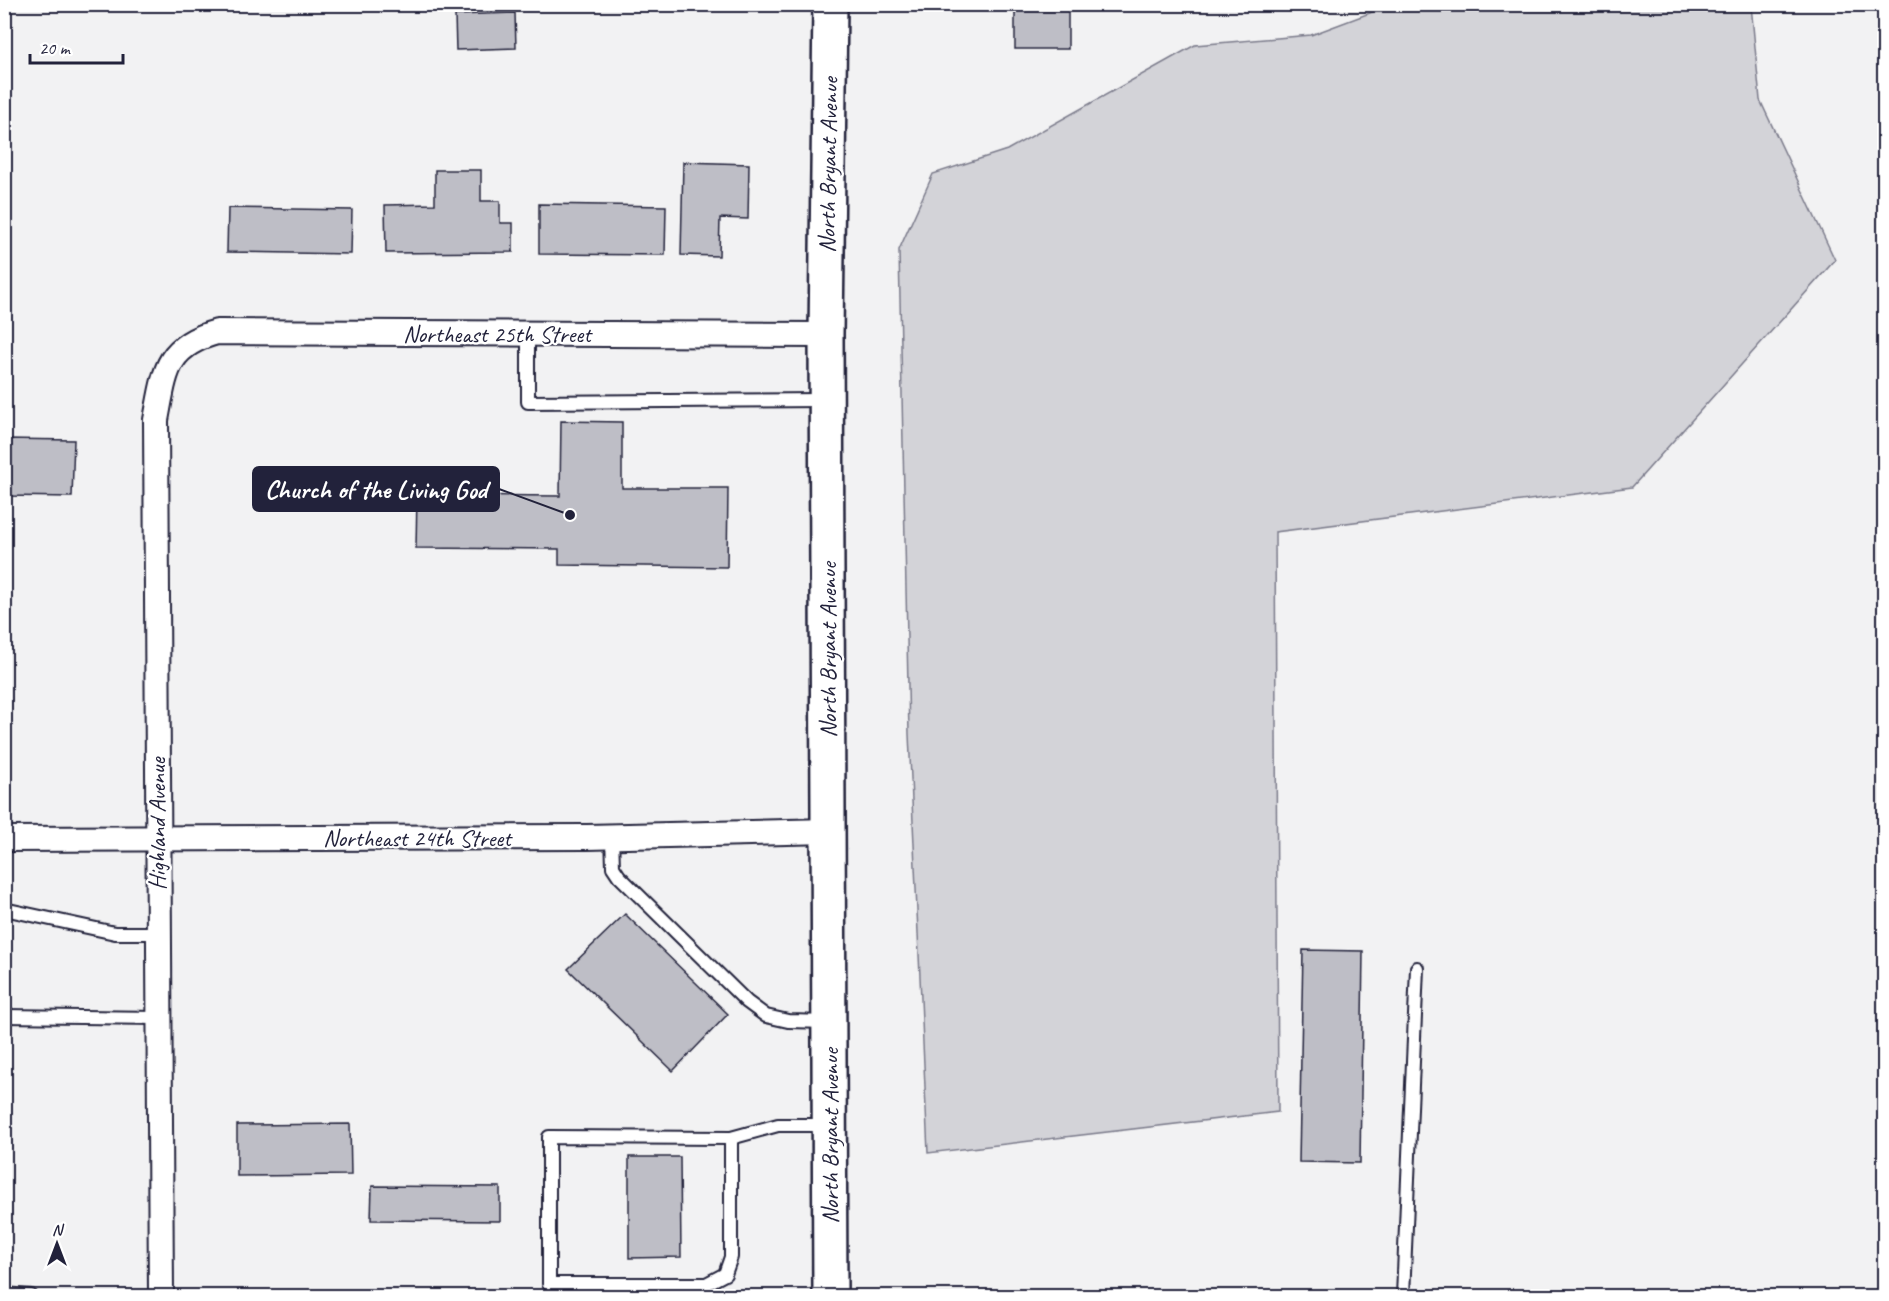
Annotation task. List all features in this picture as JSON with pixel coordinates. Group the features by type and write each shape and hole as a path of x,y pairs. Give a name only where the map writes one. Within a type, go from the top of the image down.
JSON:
{"street":[{"name":"North Bryant Avenue","path":"830,4 826,335 830,831 830,1296"},
{"name":"Northeast 25th Street","path":"175,355 194,339 217,332 826,335"},
{"name":"Highland Avenue","path":"161,1296 157,933 156,420 163,381 175,355"},
{"name":"Northeast 24th Street","path":"4,839 612,836 830,831"}],"lane":[{"path":"528,334 528,402 826,400"},
{"path":"612,836 613,867 619,876 747,1002 776,1020 830,1022"},
{"path":"4,909 115,933 157,933"},
{"path":"1403,1296 1416,969"},
{"path":"4,1017 158,1018"},
{"path":"730,1138 731,1257 725,1274 706,1284 599,1290 549,1284 549,1137 730,1138 778,1125 830,1125"},
{"path":"4,1294 31,1296"}],"shaded area":[{"path":"1391,5 1751,5 1760,100 1835,260 1632,487 1275,532 1278,1112 928,1153 909,734 899,250 933,174 1007,150 1195,45 1311,35"}],"building":[{"path":"1015,4 1068,4 1068,49 1015,49"},
{"path":"515,13 516,48 456,50 455,15"},
{"path":"683,162 749,164 748,219 720,218 719,256 681,255"},
{"path":"435,170 481,170 481,201 500,201 500,223 513,223 513,252 386,253 385,205 435,204"},
{"path":"539,204 666,206 665,255 539,254"},
{"path":"228,208 352,210 351,254 227,252"},
{"path":"561,421 622,422 622,488 728,488 727,567 559,565 559,549 416,548 417,495 560,496"},
{"path":"4,439 74,440 72,497 4,496"},
{"path":"625,914 728,1014 673,1071 568,969"},
{"path":"1303,950 1363,951 1360,1163 1299,1162"},
{"path":"350,1124 351,1175 237,1176 237,1125"},
{"path":"629,1157 680,1157 681,1257 629,1258"},
{"path":"372,1186 500,1187 500,1221 371,1220"}],"place":[{"name":"Church of the Living God","path":"570,515"}]}
